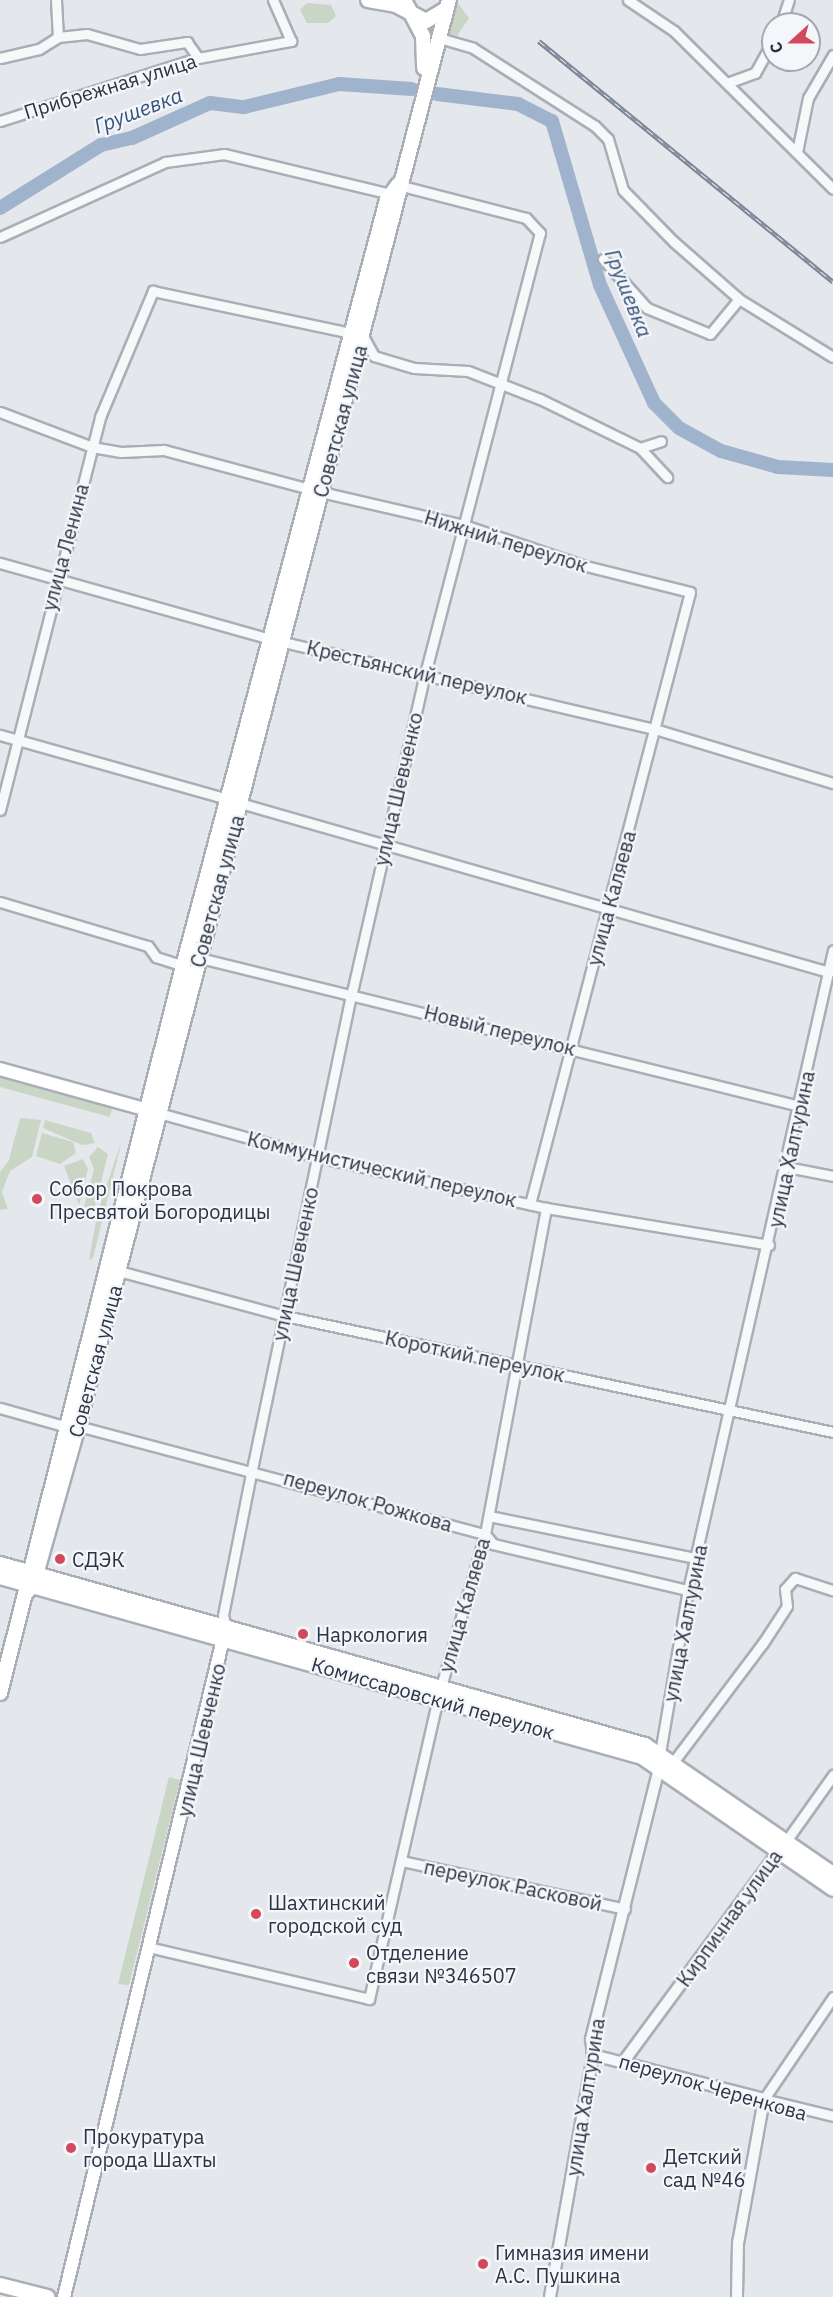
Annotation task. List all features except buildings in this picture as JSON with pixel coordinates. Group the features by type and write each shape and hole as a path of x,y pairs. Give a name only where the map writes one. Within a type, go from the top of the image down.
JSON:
{"main road":[{"path":"368,0 435,20 448,4"},
{"name":"Советская улица","path":"404,0 424,44 424,85"},
{"name":"Советская улица","path":"0,1693 152,1111 200,958 234,801 357,335 399,204 395,189 448,4"},
{"name":"Советская улица","path":"71,1426 119,1271 183,966 234,801"},
{"name":"Коммунистический переулок","path":"0,1069 152,1111"},
{"name":"Комиссаровский переулок","path":"0,1564 29,1582"},
{"name":"Комиссаровский переулок","path":"0,1577 29,1582 225,1633 642,1757 782,1846 833,1874"},
{"name":"улица Шевченко","path":"64,2297 152,1948 225,1633"},
{"name":"Комиссаровский переулок","path":"439,1695 660,1753 674,1761 782,1846 833,1890"},
{"path":"0,2285 47,2297"}],"street":[{"path":"56,0 58,37"},
{"name":"Прибрежная улица","path":"0,121 198,58 291,41 273,0"},
{"path":"628,0 674,31 833,189"},
{"path":"0,58 39,49 58,37 87,34 140,49 187,42 198,58"},
{"path":"439,38 473,48 595,126 608,139 631,201 739,300 833,357"},
{"path":"796,152 808,98 833,55"},
{"path":"727,83 755,73 761,62"},
{"path":"0,237 165,162 224,154 395,189"},
{"name":"улица Шевченко","path":"225,1633 223,1615 352,992 425,674 540,233 526,218 395,189"},
{"path":"603,259 661,318 710,334 739,300"},
{"name":"улица Ленина","path":"0,810 15,740 92,447 153,291 357,335"},
{"path":"357,335 374,356 414,368 468,371 501,384 640,448 667,477"},
{"name":"Нижний переулок","path":"0,412 92,447 121,452 164,450 315,491 464,525 582,565 690,592"},
{"path":"640,448 661,441"},
{"name":"Крестьянский переулок","path":"0,563 276,640 655,729 833,783"},
{"name":"улица Каляева","path":"531,1204 690,592"},
{"path":"0,735 829,972"},
{"path":"0,902 148,946 156,957 183,966"},
{"name":"улица Халтурина","path":"550,2297 593,2055 591,2038 660,1768 660,1753 688,1590 770,1245 833,950"},
{"name":"Новый переулок","path":"200,958 352,992 800,1106"},
{"name":"Коммунистический переулок","path":"152,1111 318,1157 546,1208 770,1245"},
{"path":"787,1167 833,1176"},
{"name":"улица Каляева","path":"152,1948 369,1999 439,1695 485,1534 513,1364 546,1208"},
{"name":"Короткий переулок","path":"119,1271 285,1316 833,1432"},
{"name":"переулок Рожкова","path":"0,1408 252,1469 485,1534 493,1544 688,1590"},
{"path":"489,1516 696,1558"},
{"name":"улица Халтурина","path":"674,1761 788,1606 785,1589 795,1578 833,1590"},
{"name":"Кирпичная улица","path":"624,2061 833,1775"},
{"name":"переулок Расковой","path":"402,1861 625,1909"},
{"path":"737,2297 738,2242 764,2099 833,1996"},
{"name":"переулок Черенкова","path":"593,2055 624,2061 833,2116"}],"green space":[{"path":"457,2 469,18 457,36 448,34"},
{"path":"307,3 331,5 336,16 328,23 307,23 300,10"},
{"path":"0,1074 113,1105 110,1117 0,1087"},
{"path":"20,1118 41,1120 32,1157 10,1171 2,1192 8,1209 0,1210 0,1172 9,1160"},
{"path":"45,1120 91,1133 95,1143 82,1145 43,1128"},
{"path":"42,1133 73,1142 76,1153 60,1164 36,1156"},
{"path":"122,1140 93,1258 89,1260 98,1211"},
{"path":"98,1147 108,1154 94,1210 84,1206 94,1169 89,1157"},
{"path":"83,1159 88,1169 79,1205 64,1166"},
{"path":"169,1777 180,1780 129,1985 118,1984"}],"waterway":[{"name":"Грушевка","path":"0,208 101,145 132,138 210,103 244,107 339,84 412,89"},
{"name":"Грушевка","path":"437,94 518,104 552,121 600,285 654,403 679,428 721,451 778,467 833,470"}],"railway":[{"path":"539,41 833,282"}],"place":[{"name":"Собор Покрова Пресвятой Богородицы","path":"37,1199"},
{"name":"СДЭК","path":"60,1559"},
{"name":"Наркология","path":"303,1634"},
{"name":"Шахтинский городской суд","path":"256,1914"},
{"name":"Отделение связи №346507","path":"354,1963"},
{"name":"Прокуратура города Шахты","path":"71,2148"},
{"name":"Детский сад №46","path":"651,2168"},
{"name":"Гимназия имени А.С. Пушкина","path":"483,2264"}]}
